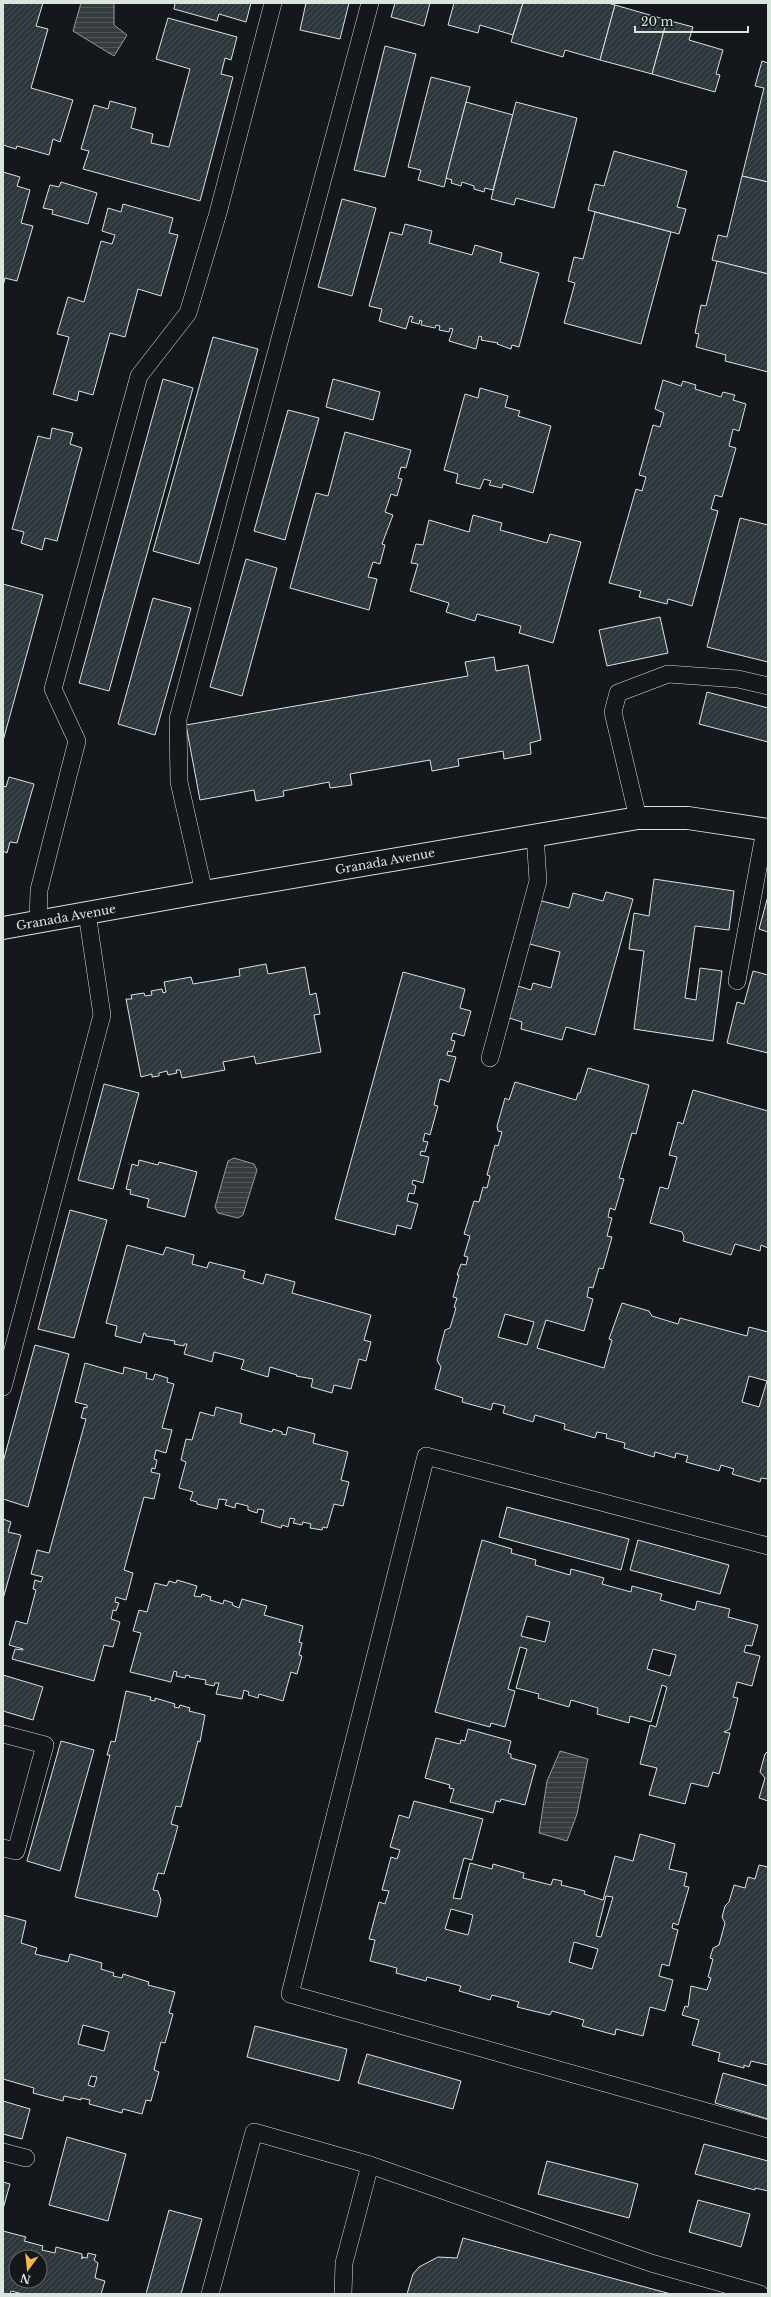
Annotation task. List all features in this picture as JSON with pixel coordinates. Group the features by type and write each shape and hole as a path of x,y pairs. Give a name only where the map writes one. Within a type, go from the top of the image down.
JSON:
{"street":[{"name":"Granada Avenue","path":"3,928 638,818 688,818 767,830"}],"lane":[{"path":"38,922 39,890 77,741 53,690 139,376 188,313 218,213 274,3"},
{"path":"204,892 179,782 178,719 370,3"},
{"path":"638,818 613,712 618,693 668,674 738,679 768,686"},
{"path":"737,982 767,830"},
{"path":"490,1058 538,881 535,836"},
{"path":"3,1387 102,1015 87,913"},
{"path":"768,1546 426,1456 290,1994 768,2129"},
{"path":"3,1734 45,1745 16,1851 3,1848"},
{"path":"210,2294 254,2132 370,2164 651,2263 760,2294"},
{"path":"3,2152 26,2158"},
{"path":"343,2294 344,2263 370,2164"}],"shaded area":[{"path":"81,3 114,3 114,25 127,35 114,56 73,31"},
{"path":"234,1158 254,1164 257,1170 243,1215 238,1218 218,1213 215,1207 228,1161"},
{"path":"560,1751 588,1759 577,1814 567,1841 539,1833 547,1781"}],"building":[{"path":"3,3 43,3 36,26 48,29 31,88 73,100 60,142 53,139 49,155 17,146 16,149 3,145"},
{"path":"175,3 251,3 246,22 219,14 217,21 174,9"},
{"path":"306,3 349,3 340,39 300,30"},
{"path":"395,3 430,3 424,26 391,17"},
{"path":"454,3 523,3 513,35 480,25 478,33 448,25"},
{"path":"523,3 608,3 615,5 600,60 565,50 563,57 511,42"},
{"path":"615,5 667,20 652,74 600,60"},
{"path":"168,18 237,37 231,60 225,58 221,74 233,77 200,201 83,169 89,151 81,149 94,105 108,109 110,101 136,108 131,128 153,134 151,143 169,147 190,69 156,59"},
{"path":"667,20 693,27 689,40 723,50 716,74 720,75 715,92 652,74"},
{"path":"385,46 416,54 385,177 354,170"},
{"path":"762,61 768,63 768,182 742,176 764,88 755,86"},
{"path":"431,77 470,87 444,187 418,180 421,170 408,167"},
{"path":"466,102 513,115 493,190 485,188 484,192 474,189 474,186 462,182 461,186 451,183 452,180 446,178"},
{"path":"516,102 577,118 554,208 516,198 514,205 491,199"},
{"path":"614,151 687,171 677,207 686,209 679,234 588,210 595,184 604,186"},
{"path":"3,172 20,177 17,186 30,190 21,223 33,226 17,281 5,278 3,286"},
{"path":"742,176 768,182 768,274 712,260 718,235 727,237"},
{"path":"61,182 97,193 88,224 52,214 53,210 43,208 50,185 59,187"},
{"path":"342,199 376,208 352,296 318,287"},
{"path":"123,204 173,218 169,233 178,235 161,296 138,289 125,337 110,333 93,395 79,391 77,401 53,394 69,337 57,334 68,297 84,302 101,241 112,244 115,235 102,231 108,208 121,212"},
{"path":"595,212 671,232 641,344 564,323 575,283 568,281 574,257 583,259"},
{"path":"405,224 432,231 429,243 472,255 475,245 502,253 500,262 539,273 519,347 512,345 511,349 497,344 498,343 481,340 482,337 479,336 476,349 449,341 453,329 450,328 449,332 439,330 440,326 436,325 435,328 421,325 422,321 420,320 419,324 411,322 413,317 410,316 406,329 379,321 382,309 369,306 390,232 402,235"},
{"path":"717,261 768,274 768,372 725,361 726,355 696,347 699,334 695,333 701,305 706,306"},
{"path":"213,337 258,349 199,564 153,551"},
{"path":"163,379 193,388 109,691 79,683"},
{"path":"333,379 380,392 373,420 326,407"},
{"path":"663,380 681,386 683,381 696,385 695,389 721,397 723,392 735,395 733,400 746,404 739,431 733,429 729,446 736,448 722,497 715,495 711,509 718,511 692,606 668,599 667,604 639,597 641,591 609,583 636,489 642,491 646,477 639,475 653,425 660,427 664,413 655,409"},
{"path":"480,388 508,396 505,407 520,411 518,416 551,426 533,493 503,484 502,488 489,485 491,481 484,479 480,489 456,483 458,474 444,470 465,394 478,398"},
{"path":"288,410 319,418 285,540 254,531"},
{"path":"52,428 73,433 70,444 82,448 57,541 45,538 42,550 21,543 24,532 12,529 38,436 50,439"},
{"path":"345,432 411,450 406,468 401,467 398,478 402,479 397,496 391,494 385,512 393,515 382,544 385,545 380,564 373,562 368,577 377,579 369,610 290,588 316,493 328,496"},
{"path":"473,515 502,523 500,530 547,543 550,534 581,542 553,643 519,633 521,626 477,614 475,621 446,612 449,603 410,591 418,564 411,563 416,544 423,545 429,520 469,532"},
{"path":"740,518 768,525 768,662 707,647"},
{"path":"246,559 277,568 242,696 210,687"},
{"path":"3,584 43,595 3,741"},
{"path":"153,598 191,608 155,735 118,724"},
{"path":"660,617 668,653 607,666 599,630"},
{"path":"494,657 496,671 528,665 541,740 530,743 531,754 504,759 503,751 458,759 459,766 432,771 430,760 350,774 352,785 330,788 329,782 283,791 284,796 256,801 254,790 200,800 186,725 468,676 465,662"},
{"path":"707,692 768,708 768,742 699,724"},
{"path":"9,777 34,784 17,843 10,842 7,853 3,851 3,786 6,787"},
{"path":"654,879 734,891 729,930 695,926 685,998 696,1000 700,968 722,971 713,1041 634,1029 644,951 629,949 634,913 649,916"},
{"path":"606,892 633,899 595,1035 566,1027 562,1040 521,1029 522,1022 509,1018 518,986 531,990 533,983 551,988 560,952 526,943 538,900 569,908 573,893 603,901"},
{"path":"768,896 768,932 759,929"},
{"path":"266,964 268,974 305,967 310,995 316,993 320,1014 314,1015 321,1052 256,1064 254,1056 223,1062 225,1070 182,1078 180,1070 176,1070 177,1073 168,1075 167,1071 159,1073 159,1076 152,1077 152,1074 141,1077 126,999 132,999 131,995 144,993 145,996 152,995 151,991 162,989 163,993 166,992 164,982 191,977 193,984 240,976 239,969"},
{"path":"753,971 768,975 768,1053 727,1043 737,1002 744,1004"},
{"path":"403,972 465,989 460,1008 471,1011 464,1036 453,1033 451,1040 455,1041 452,1052 448,1051 447,1055 456,1057 449,1082 440,1079 434,1105 438,1106 430,1135 425,1133 423,1141 428,1142 425,1152 421,1151 420,1155 429,1157 423,1183 413,1180 412,1184 416,1186 414,1194 409,1193 407,1201 418,1204 411,1229 397,1225 395,1235 335,1219"},
{"path":"588,1068 649,1085 636,1134 632,1133 619,1178 624,1179 615,1210 610,1208 608,1217 612,1218 607,1236 612,1237 603,1269 599,1268 593,1288 589,1287 587,1297 593,1299 584,1331 546,1320 537,1348 604,1368 612,1340 609,1339 622,1303 649,1311 652,1316 678,1324 680,1318 747,1336 749,1327 768,1332 768,1479 761,1478 760,1482 732,1474 734,1469 721,1465 719,1471 686,1462 688,1456 676,1453 675,1458 655,1452 654,1457 624,1448 625,1443 606,1438 607,1434 597,1432 595,1438 564,1429 565,1424 535,1415 533,1422 503,1413 505,1406 493,1403 491,1410 462,1402 463,1398 435,1389 441,1367 437,1360 445,1330 450,1328 456,1308 454,1307 457,1298 453,1297 459,1275 457,1275 461,1264 466,1265 468,1257 464,1256 470,1236 464,1234 474,1201 479,1202 483,1187 487,1188 490,1176 487,1175 495,1145 498,1146 502,1132 498,1131 497,1126 505,1098 509,1100 515,1082 576,1100 578,1093 580,1093","holes":["505,1314 534,1322 527,1345 498,1337","749,1376 767,1381 759,1407 742,1402"]},
{"path":"104,1084 139,1093 113,1189 78,1180"},
{"path":"693,1090 768,1111 768,1248 761,1245 760,1251 735,1244 731,1255 683,1241 684,1237 682,1232 650,1223 660,1187 668,1189 677,1157 669,1155 678,1122 683,1124"},
{"path":"139,1160 158,1165 159,1162 197,1172 185,1217 147,1207 149,1199 130,1194 131,1190 126,1189 132,1164 138,1166"},
{"path":"70,1210 107,1220 74,1338 38,1329"},
{"path":"127,1245 163,1255 166,1247 194,1255 192,1264 207,1268 209,1262 245,1271 243,1278 263,1284 266,1274 295,1282 292,1293 371,1315 364,1340 371,1342 366,1361 359,1359 351,1389 334,1385 332,1393 311,1387 313,1379 296,1376 297,1375 270,1367 268,1377 241,1369 244,1360 214,1352 212,1362 184,1354 187,1344 184,1344 184,1346 174,1344 175,1341 146,1336 144,1333 141,1343 115,1336 117,1326 106,1323"},
{"path":"35,1345 69,1354 28,1507 3,1499 3,1462"},
{"path":"85,1363 123,1374 124,1367 147,1373 146,1378 153,1380 155,1374 168,1378 167,1382 174,1384 162,1428 172,1430 166,1453 156,1450 154,1459 157,1460 155,1469 152,1468 151,1472 160,1474 154,1499 144,1497 124,1570 133,1573 126,1600 116,1597 115,1602 119,1603 116,1611 113,1610 111,1619 120,1622 113,1647 104,1645 94,1681 12,1659 15,1649 23,1649 9,1645 16,1621 27,1624 36,1590 33,1589 35,1580 41,1582 43,1577 31,1574 37,1550 49,1553 86,1419 81,1418 84,1407 87,1408 87,1405 75,1402"},
{"path":"216,1407 242,1414 240,1423 272,1432 273,1429 286,1435 288,1427 315,1434 313,1443 348,1452 341,1480 349,1482 343,1506 334,1504 327,1528 323,1527 322,1530 310,1528 311,1524 303,1522 302,1525 293,1523 295,1519 290,1518 288,1527 282,1525 281,1528 261,1522 264,1510 258,1509 257,1513 248,1510 248,1506 236,1503 235,1508 225,1505 227,1500 219,1499 217,1509 197,1504 197,1502 190,1500 193,1492 179,1488 186,1462 181,1460 186,1439 192,1440 200,1412 214,1416"},
{"path":"507,1507 629,1539 621,1570 499,1537"},
{"path":"3,1519 11,1522 8,1532 21,1535 3,1599"},
{"path":"482,1540 512,1549 511,1553 536,1560 535,1565 570,1575 571,1569 604,1578 602,1584 631,1592 632,1586 662,1594 660,1600 695,1610 697,1601 730,1609 728,1617 758,1625 752,1646 746,1645 744,1652 760,1656 752,1686 737,1682 733,1697 738,1698 730,1729 724,1732 730,1733 719,1774 713,1772 708,1787 691,1783 685,1804 649,1795 657,1768 640,1764 650,1725 656,1727 667,1687 662,1685 651,1722 630,1716 629,1723 597,1714 598,1708 571,1700 569,1707 538,1698 539,1694 516,1688 527,1649 520,1647 508,1689 515,1691 505,1727 491,1723 490,1727 435,1712","holes":["527,1616 550,1622 545,1642 521,1636","653,1649 676,1655 670,1676 647,1669"]},
{"path":"638,1540 729,1565 720,1594 630,1570"},
{"path":"177,1580 197,1586 194,1596 201,1597 202,1594 211,1597 210,1600 223,1604 224,1600 233,1603 232,1605 239,1608 242,1599 267,1606 264,1615 303,1626 299,1642 302,1643 299,1655 302,1656 297,1674 291,1672 283,1701 259,1694 258,1698 248,1695 249,1692 244,1690 242,1699 216,1694 219,1683 215,1683 214,1686 205,1684 206,1680 189,1677 190,1676 186,1675 185,1678 176,1676 177,1672 174,1671 171,1682 130,1672 141,1633 133,1631 139,1610 147,1612 155,1583 167,1586 169,1581 176,1583"},
{"path":"3,1675 43,1687 33,1720 3,1711"},
{"path":"126,1691 151,1697 150,1700 155,1701 155,1698 175,1704 174,1707 179,1708 180,1705 190,1708 189,1711 205,1715 200,1742 198,1741 181,1807 176,1806 171,1824 178,1826 173,1844 164,1874 158,1873 153,1890 158,1891 161,1900 157,1917 75,1897 110,1755 107,1755 111,1741 115,1742"},
{"path":"468,1729 511,1741 508,1753 511,1754 511,1758 536,1765 525,1805 501,1799 500,1802 496,1801 493,1813 450,1802 454,1789 449,1788 450,1785 425,1778 436,1738 460,1744 461,1740 465,1741"},
{"path":"61,1741 94,1750 60,1871 27,1861"},
{"path":"768,1751 768,1801 759,1798 765,1778 760,1772 765,1754"},
{"path":"414,1801 483,1819 472,1860 464,1858 453,1898 461,1899 470,1863 492,1869 493,1864 524,1873 523,1878 551,1885 553,1879 562,1881 561,1885 585,1891 584,1894 603,1900 615,1856 633,1861 640,1834 675,1844 669,1869 687,1873 684,1886 689,1887 678,1925 673,1923 672,1928 678,1930 669,1966 662,1964 659,1976 673,1980 665,2011 650,2007 643,2036 616,2029 615,2035 582,2026 584,2020 552,2011 550,2015 517,2007 519,2002 492,1995 490,2000 459,1991 461,1986 427,1977 426,1981 396,1973 397,1968 370,1961 375,1940 369,1939 379,1902 385,1904 389,1891 382,1890 391,1857 397,1859 400,1850 390,1847 399,1815 409,1818","holes":["606,1896 613,1897 601,1937 596,1936","451,1909 473,1915 468,1935 445,1929","574,1942 598,1949 592,1969 569,1962"]},
{"path":"759,1865 768,1867 768,2065 751,2061 749,2067 744,2065 744,2068 718,2061 720,2053 692,2045 699,2020 682,2015 685,2006 688,2007 691,1986 707,1990 711,1978 708,1977 713,1959 710,1958 713,1948 719,1945 725,1923 722,1917 725,1906 729,1902 734,1885 745,1888 748,1877 755,1879"},
{"path":"3,1915 26,1921 21,1943 37,1948 35,1954 68,1962 70,1954 102,1963 101,1969 114,1973 113,1976 122,1978 123,1974 149,1982 148,1985 175,1992 169,2013 173,2014 165,2043 161,2042 154,2070 159,2072 151,2101 146,2100 142,2114 123,2109 122,2113 89,2104 90,2100 81,2098 81,2100 64,2096 63,2101 33,2093 34,2088 3,2079","holes":["83,2025 109,2032 104,2051 78,2044","91,2076 97,2077 94,2087 88,2085"]},
{"path":"255,2026 347,2049 339,2081 247,2057"},
{"path":"367,2054 461,2081 453,2109 358,2083"},
{"path":"723,2073 768,2086 768,2119 715,2103"},
{"path":"3,2101 30,2109 22,2139 3,2134"},
{"path":"67,2137 126,2154 108,2221 49,2205"},
{"path":"704,2144 768,2161 768,2191 755,2188 755,2190 695,2174"},
{"path":"547,2161 638,2184 629,2218 538,2194"},
{"path":"3,2182 10,2184 3,2209"},
{"path":"698,2200 750,2214 741,2247 689,2232"},
{"path":"169,2210 202,2219 181,2294 146,2294"},
{"path":"3,2231 26,2237 24,2241 43,2246 42,2249 8,2249 8,2289 48,2289 48,2251 55,2253 56,2247 82,2254 82,2257 87,2258 88,2253 96,2255 94,2260 98,2263 95,2278 105,2281 101,2294 23,2294 11,2291 10,2294 3,2294"},
{"path":"463,2238 671,2294 407,2294 413,2274 419,2267 438,2257 457,2258"}]}
